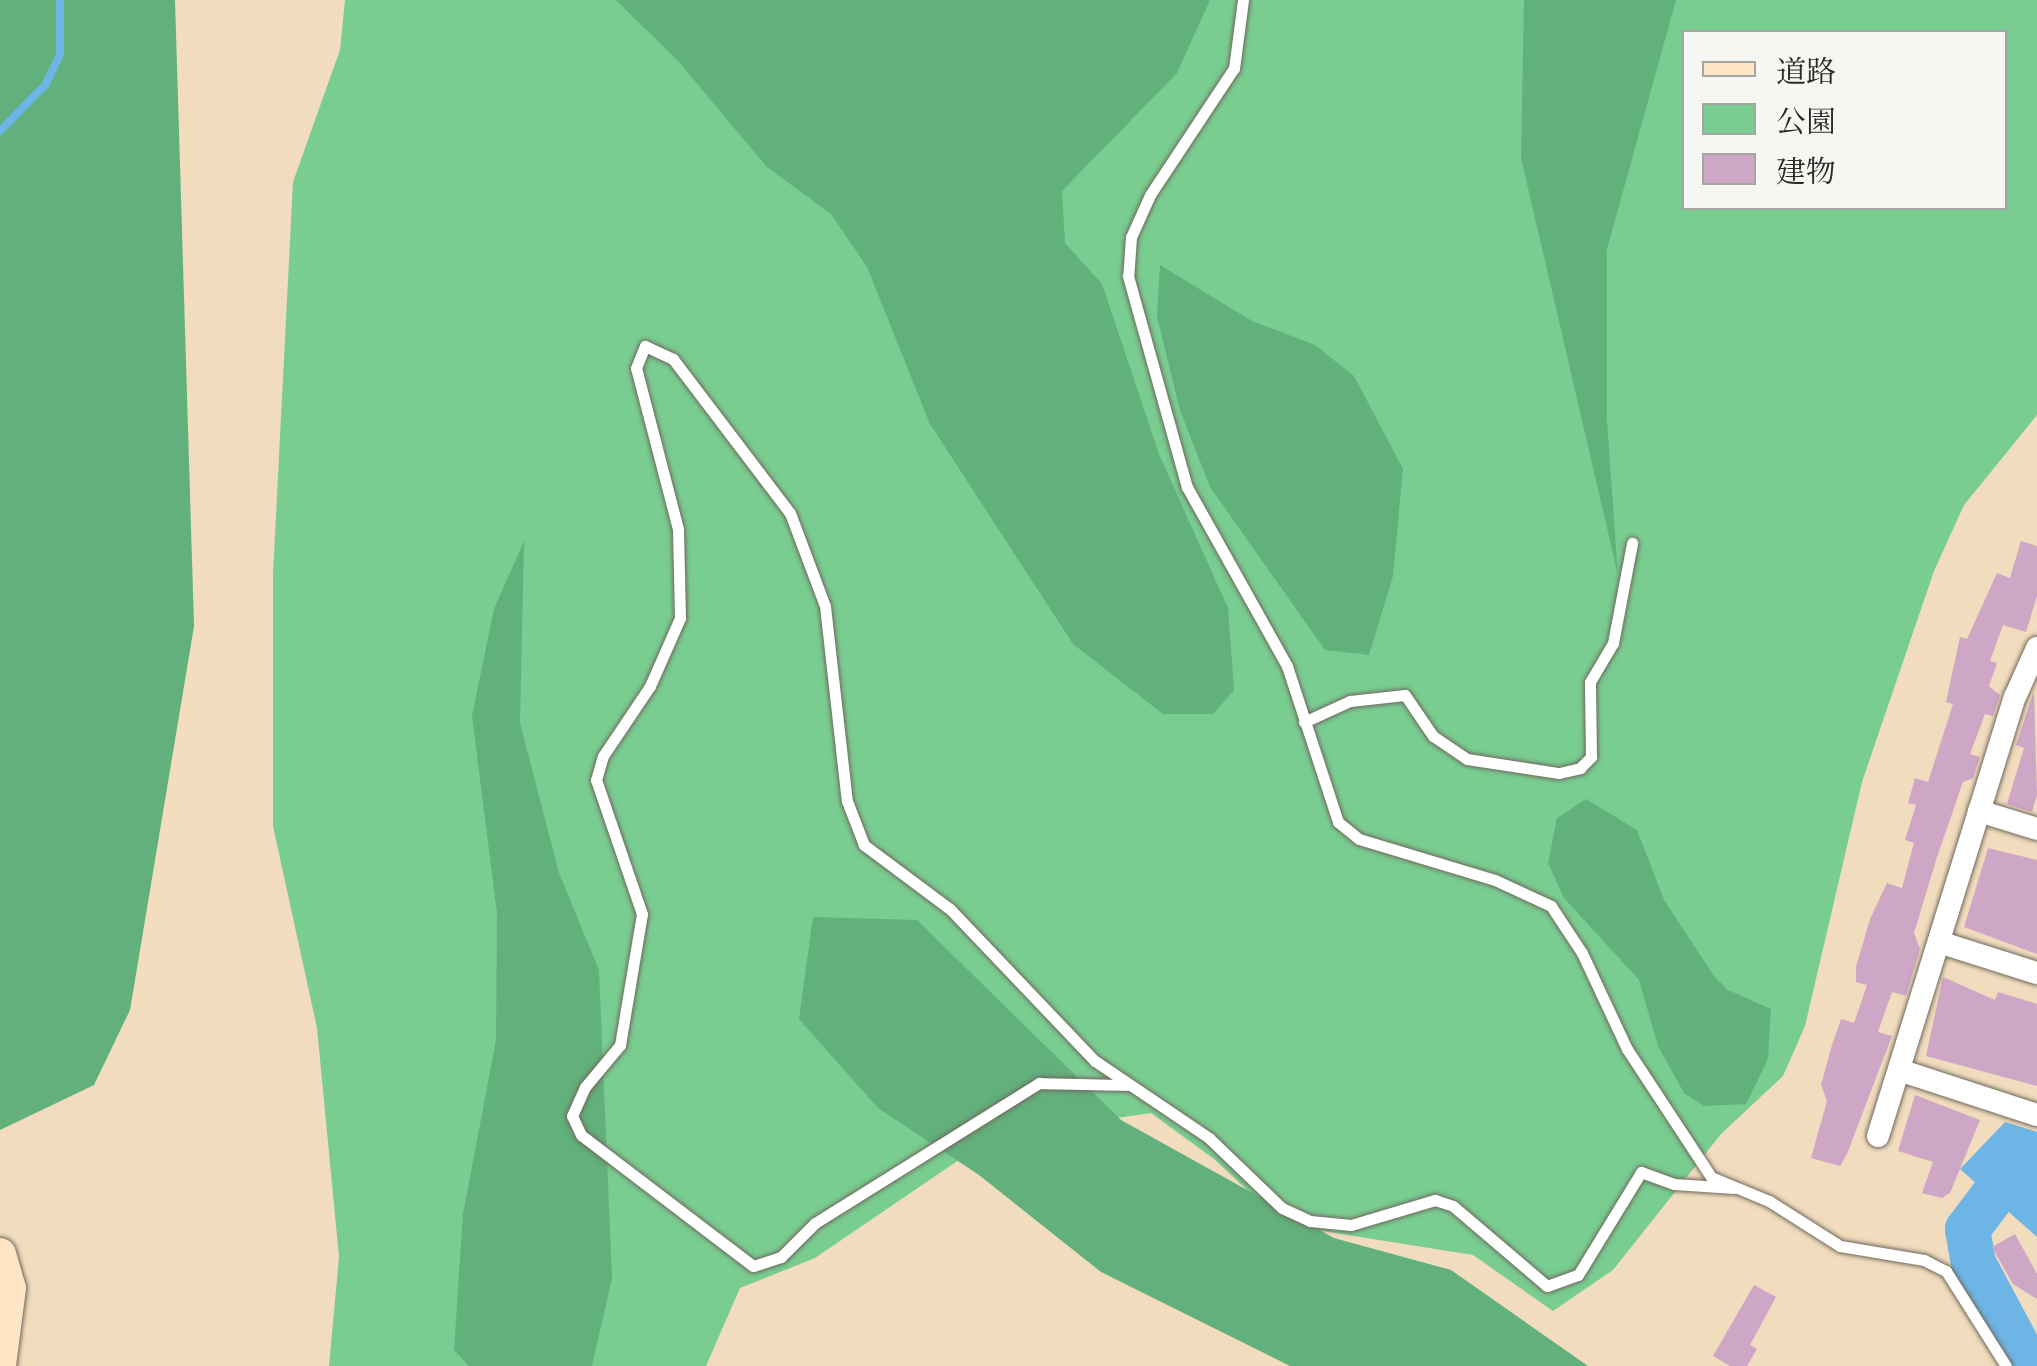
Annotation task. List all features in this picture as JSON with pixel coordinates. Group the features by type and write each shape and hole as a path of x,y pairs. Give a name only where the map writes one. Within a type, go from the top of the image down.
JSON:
{"main road":[{"path":"0,1254 10,1288 0,1366"}],"street":[{"path":"1878,1136 1980,811 2031,675 2037,648"},
{"path":"1980,811 2037,829"},
{"path":"1939,942 2037,973"},
{"path":"1899,1070 2037,1115"}],"lane":[{"path":"1243,0 1234,68 1150,195 1131,237 1128,276 1187,487 1286,666 1338,822 1358,839 1495,880 1551,906 1692,1157 1734,1188 1769,1202 1840,1246 1905,1256 1946,1271 2006,1366"},
{"path":"1127,1085 1040,1083 815,1223 780,1257 753,1266 581,1135 572,1116 584,1087 620,1045 642,914 601,809 596,780 603,756 650,686 680,618 678,529 636,368 645,346 673,358 790,514 824,606 854,830 890,869 950,908 1058,1026 1127,1085 1209,1138 1282,1208 1310,1221 1351,1225 1435,1200 1452,1206 1548,1286 1578,1275 1641,1172 1674,1184 1734,1188"},
{"path":"1304,722 1350,701 1405,696 1432,736 1467,758 1558,774 1580,768 1591,757 1590,682 1613,643 1632,542"}],"green space":[{"path":"0,0 175,0 194,626 130,1010 94,1085 0,1130"},
{"path":"345,0 2037,0 2037,415 1964,505 1934,571 1862,782 1805,1026 1783,1076 1721,1134 1613,1270 1553,1311 1473,1255 1285,1225 1214,1159 1151,1113 994,1136 815,1258 740,1288 706,1366 329,1366 339,1257 317,1028 273,826 273,574 293,182 340,50"},
{"path":"616,0 1210,0 1177,73 1062,191 1065,243 1102,284 1159,454 1228,608 1234,690 1213,714 1163,714 1073,644 930,424 867,267 831,214 767,167 679,62"},
{"path":"1524,0 1676,0 1607,249 1607,422 1618,575 1521,158"},
{"path":"1160,265 1252,321 1315,345 1354,376 1403,469 1393,576 1369,655 1325,650 1210,487 1180,410 1157,317"},
{"path":"524,541 520,723 559,873 599,970 612,1278 592,1366 469,1366 454,1350 463,1214 496,1040 497,913 472,716 494,609"},
{"path":"1586,799 1637,830 1664,900 1714,976 1728,990 1771,1009 1768,1059 1746,1104 1704,1106 1684,1093 1658,1046 1639,980 1564,898 1548,863 1557,818"},
{"path":"813,917 917,920 1121,1120 1334,1238 1451,1270 1588,1366 1290,1366 1101,1272 979,1175 878,1108 799,1019"}],"water":[{"path":"2005,1122 2037,1132 2037,1237 1960,1169"}],"building":[{"path":"2021,541 2037,546 2037,596 2026,632 2003,625 1990,661 1997,663 1989,686 2000,695 1993,716 1985,714 1970,754 1980,757 1973,778 1963,782 1937,857 1914,933 1920,949 1906,996 1892,992 1878,1032 1892,1036 1840,1166 1811,1158 1827,1101 1821,1085 1832,1045 1841,1019 1854,1023 1867,985 1856,982 1856,967 1870,919 1887,883 1902,888 1914,843 1905,840 1916,805 1908,803 1915,778 1928,782 1953,704 1946,702 1960,637 1967,639 1997,573 2010,578"},
{"path":"2034,691 2037,795 2032,812 2007,804 2024,748 2016,745"},
{"path":"1988,848 2037,860 2037,954 1964,927"},
{"path":"1943,977 1995,1000 1998,992 2037,1004 2037,1086 1926,1056"},
{"path":"1915,1095 1980,1120 1950,1193 1942,1198 1922,1193 1933,1162 1898,1151"},
{"path":"2015,1234 2037,1274 2037,1299 2013,1284 1992,1247"},
{"path":"1754,1285 1776,1297 1750,1345 1757,1349 1747,1366 1730,1366 1713,1356"}],"waterway":[{"path":"0,131 46,84 60,54 60,0"},
{"path":"1991,1197 1967,1229 1973,1263 2028,1366"}]}
